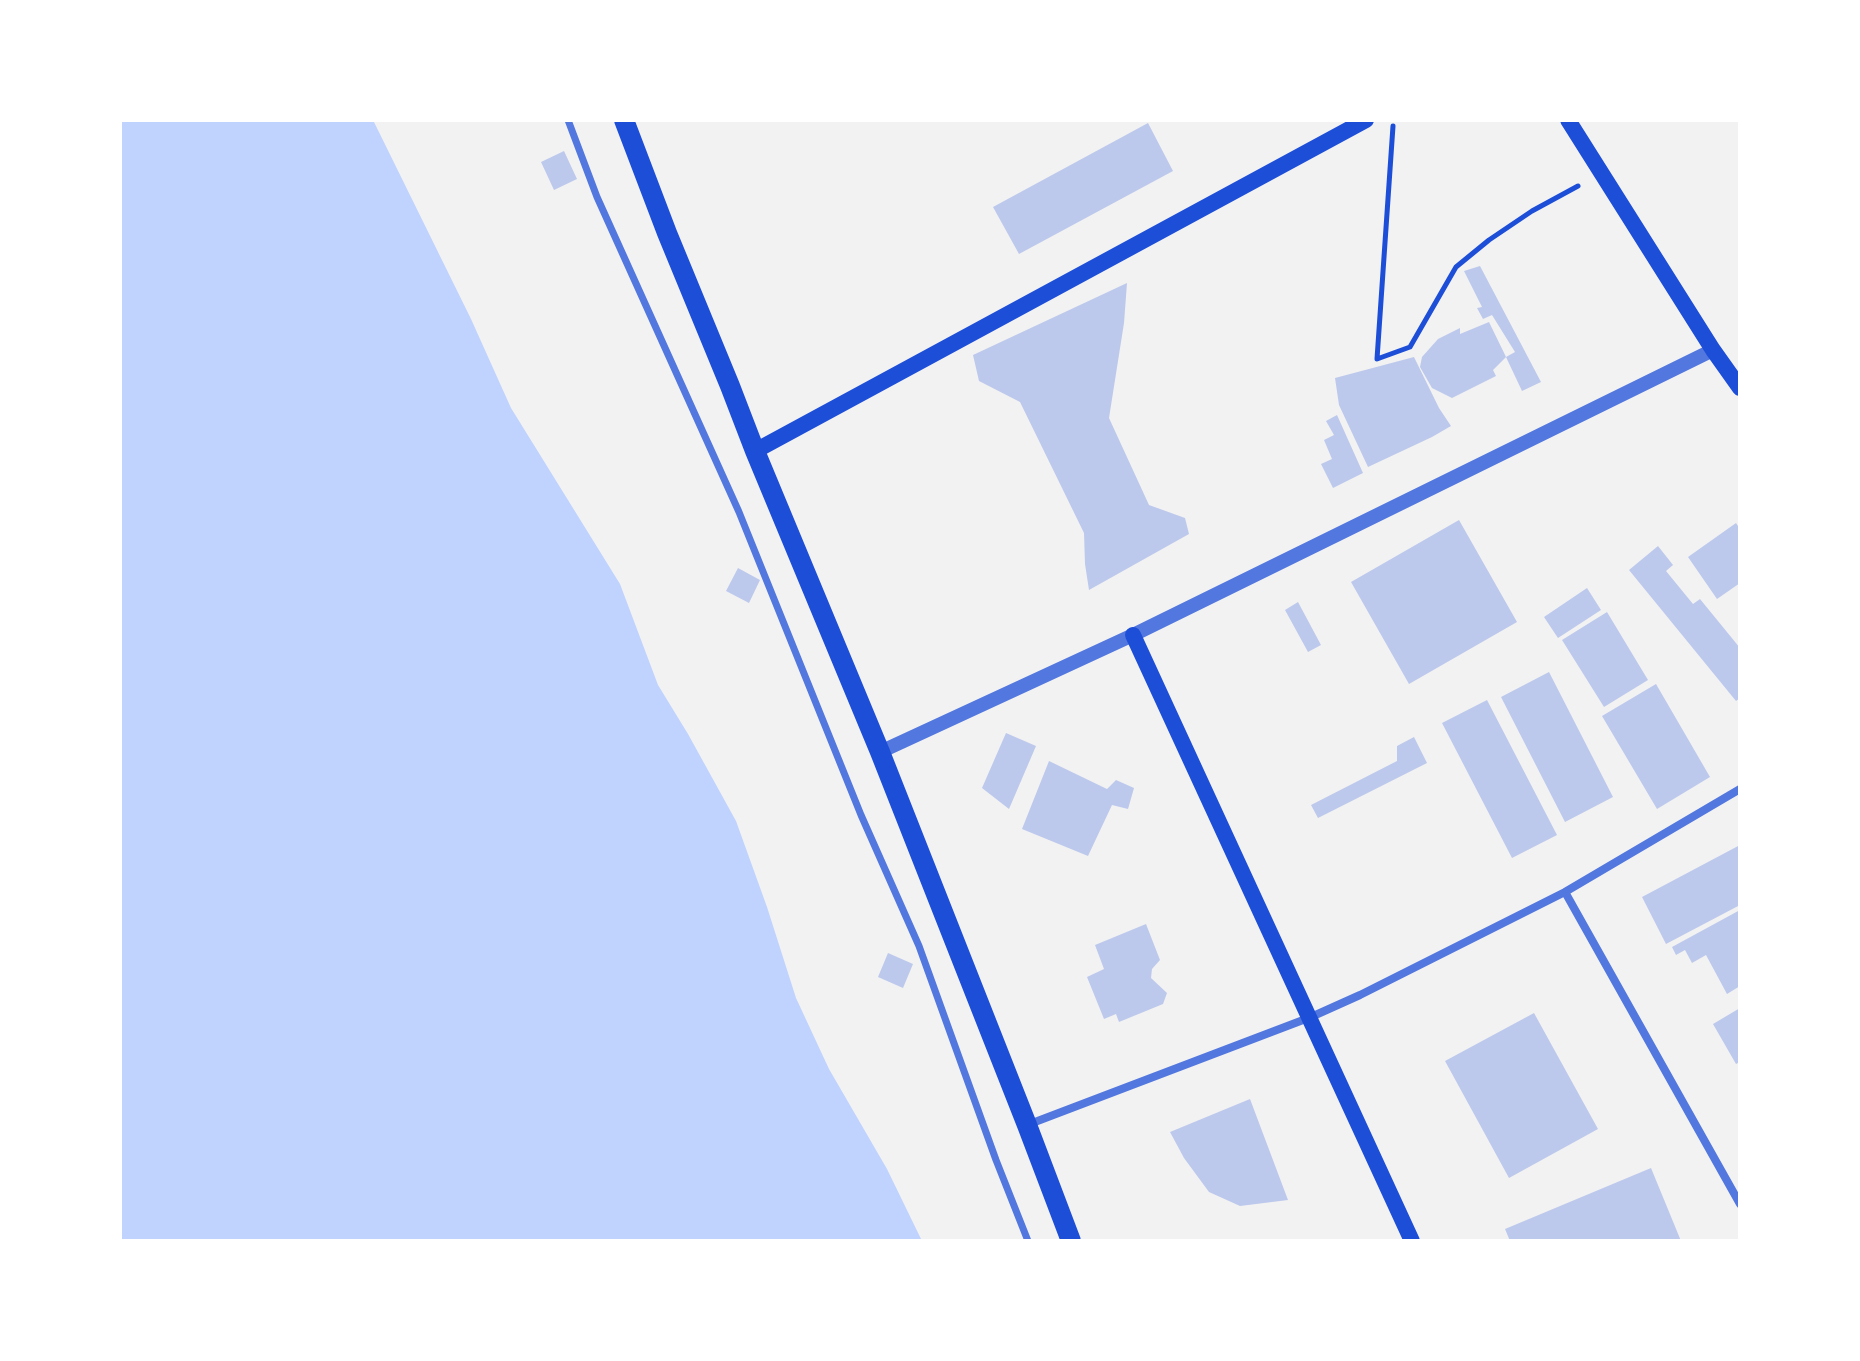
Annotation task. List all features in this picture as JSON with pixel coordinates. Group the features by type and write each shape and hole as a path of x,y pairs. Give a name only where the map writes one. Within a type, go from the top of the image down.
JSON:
{"main road":[{"path":"624,120 755,451 880,752 1071,1241"},
{"path":"755,451 1366,120"},
{"path":"1568,120 1740,388"},
{"path":"1133,635 1412,1241"}],"street":[{"path":"568,120 597,197 739,512 861,815 919,946 1028,1241"},
{"path":"880,752 1133,635 1713,350"},
{"path":"1027,1125 1311,1017 1360,995 1565,892 1740,789"},
{"path":"1565,892 1740,1204"}],"path":[{"path":"1394,120 1377,359 1410,347 1456,267 1521,218 1578,186"}],"water":[{"path":"120,120 373,120 511,408 620,584 658,685 736,821 796,998 829,1069 887,1169 922,1241 120,1241"}],"building":[{"path":"1148,123 1173,171 1019,254 993,207"},
{"path":"564,151 577,179 554,190 541,162"},
{"path":"1480,266 1541,382 1522,391 1506,357 1515,352 1492,315 1483,319 1477,308 1482,307 1464,271"},
{"path":"1127,283 1109,418 1149,505 1185,518 1189,534 1089,590 1084,533 1020,402 979,381 973,355"},
{"path":"1489,322 1506,357 1493,370 1496,376 1452,398 1432,388 1420,367 1422,357 1438,339 1460,328 1460,334"},
{"path":"1414,357 1451,426 1368,467 1339,405 1335,378"},
{"path":"1337,415 1363,473 1333,488 1321,464 1332,459 1324,440 1334,435 1326,421"},
{"path":"1459,520 1517,622 1409,684 1351,582"},
{"path":"1736,523 1740,529 1740,583 1717,599 1688,557"},
{"path":"1658,546 1673,565 1666,571 1693,604 1700,599 1740,648 1740,698 1736,701 1629,570"},
{"path":"738,568 760,580 749,603 726,591"},
{"path":"1587,588 1601,610 1558,638 1544,617"},
{"path":"1298,602 1321,645 1308,652 1285,610"},
{"path":"1607,612 1648,680 1604,707 1562,640"},
{"path":"1549,672 1613,797 1565,822 1501,697"},
{"path":"1656,684 1710,777 1657,809 1602,716"},
{"path":"1487,700 1557,835 1512,858 1442,723"},
{"path":"1006,733 1036,746 1009,809 982,788"},
{"path":"1414,737 1427,763 1318,818 1311,805 1397,761 1397,746"},
{"path":"1049,761 1107,789 1116,780 1134,788 1128,809 1112,805 1088,856 1022,829"},
{"path":"1740,845 1740,905 1666,944 1642,897"},
{"path":"1740,910 1740,986 1727,994 1706,955 1692,963 1685,950 1676,955 1672,947"},
{"path":"1146,924 1160,960 1152,969 1151,978 1167,993 1163,1004 1119,1022 1116,1014 1104,1019 1087,977 1104,969 1095,945"},
{"path":"888,953 913,964 903,988 878,977"},
{"path":"1740,1008 1740,1062 1736,1064 1713,1024"},
{"path":"1534,1013 1598,1129 1509,1178 1445,1061"},
{"path":"1250,1099 1288,1200 1240,1206 1209,1192 1184,1158 1170,1132"},
{"path":"1651,1168 1681,1241 1510,1241 1505,1229"}]}
